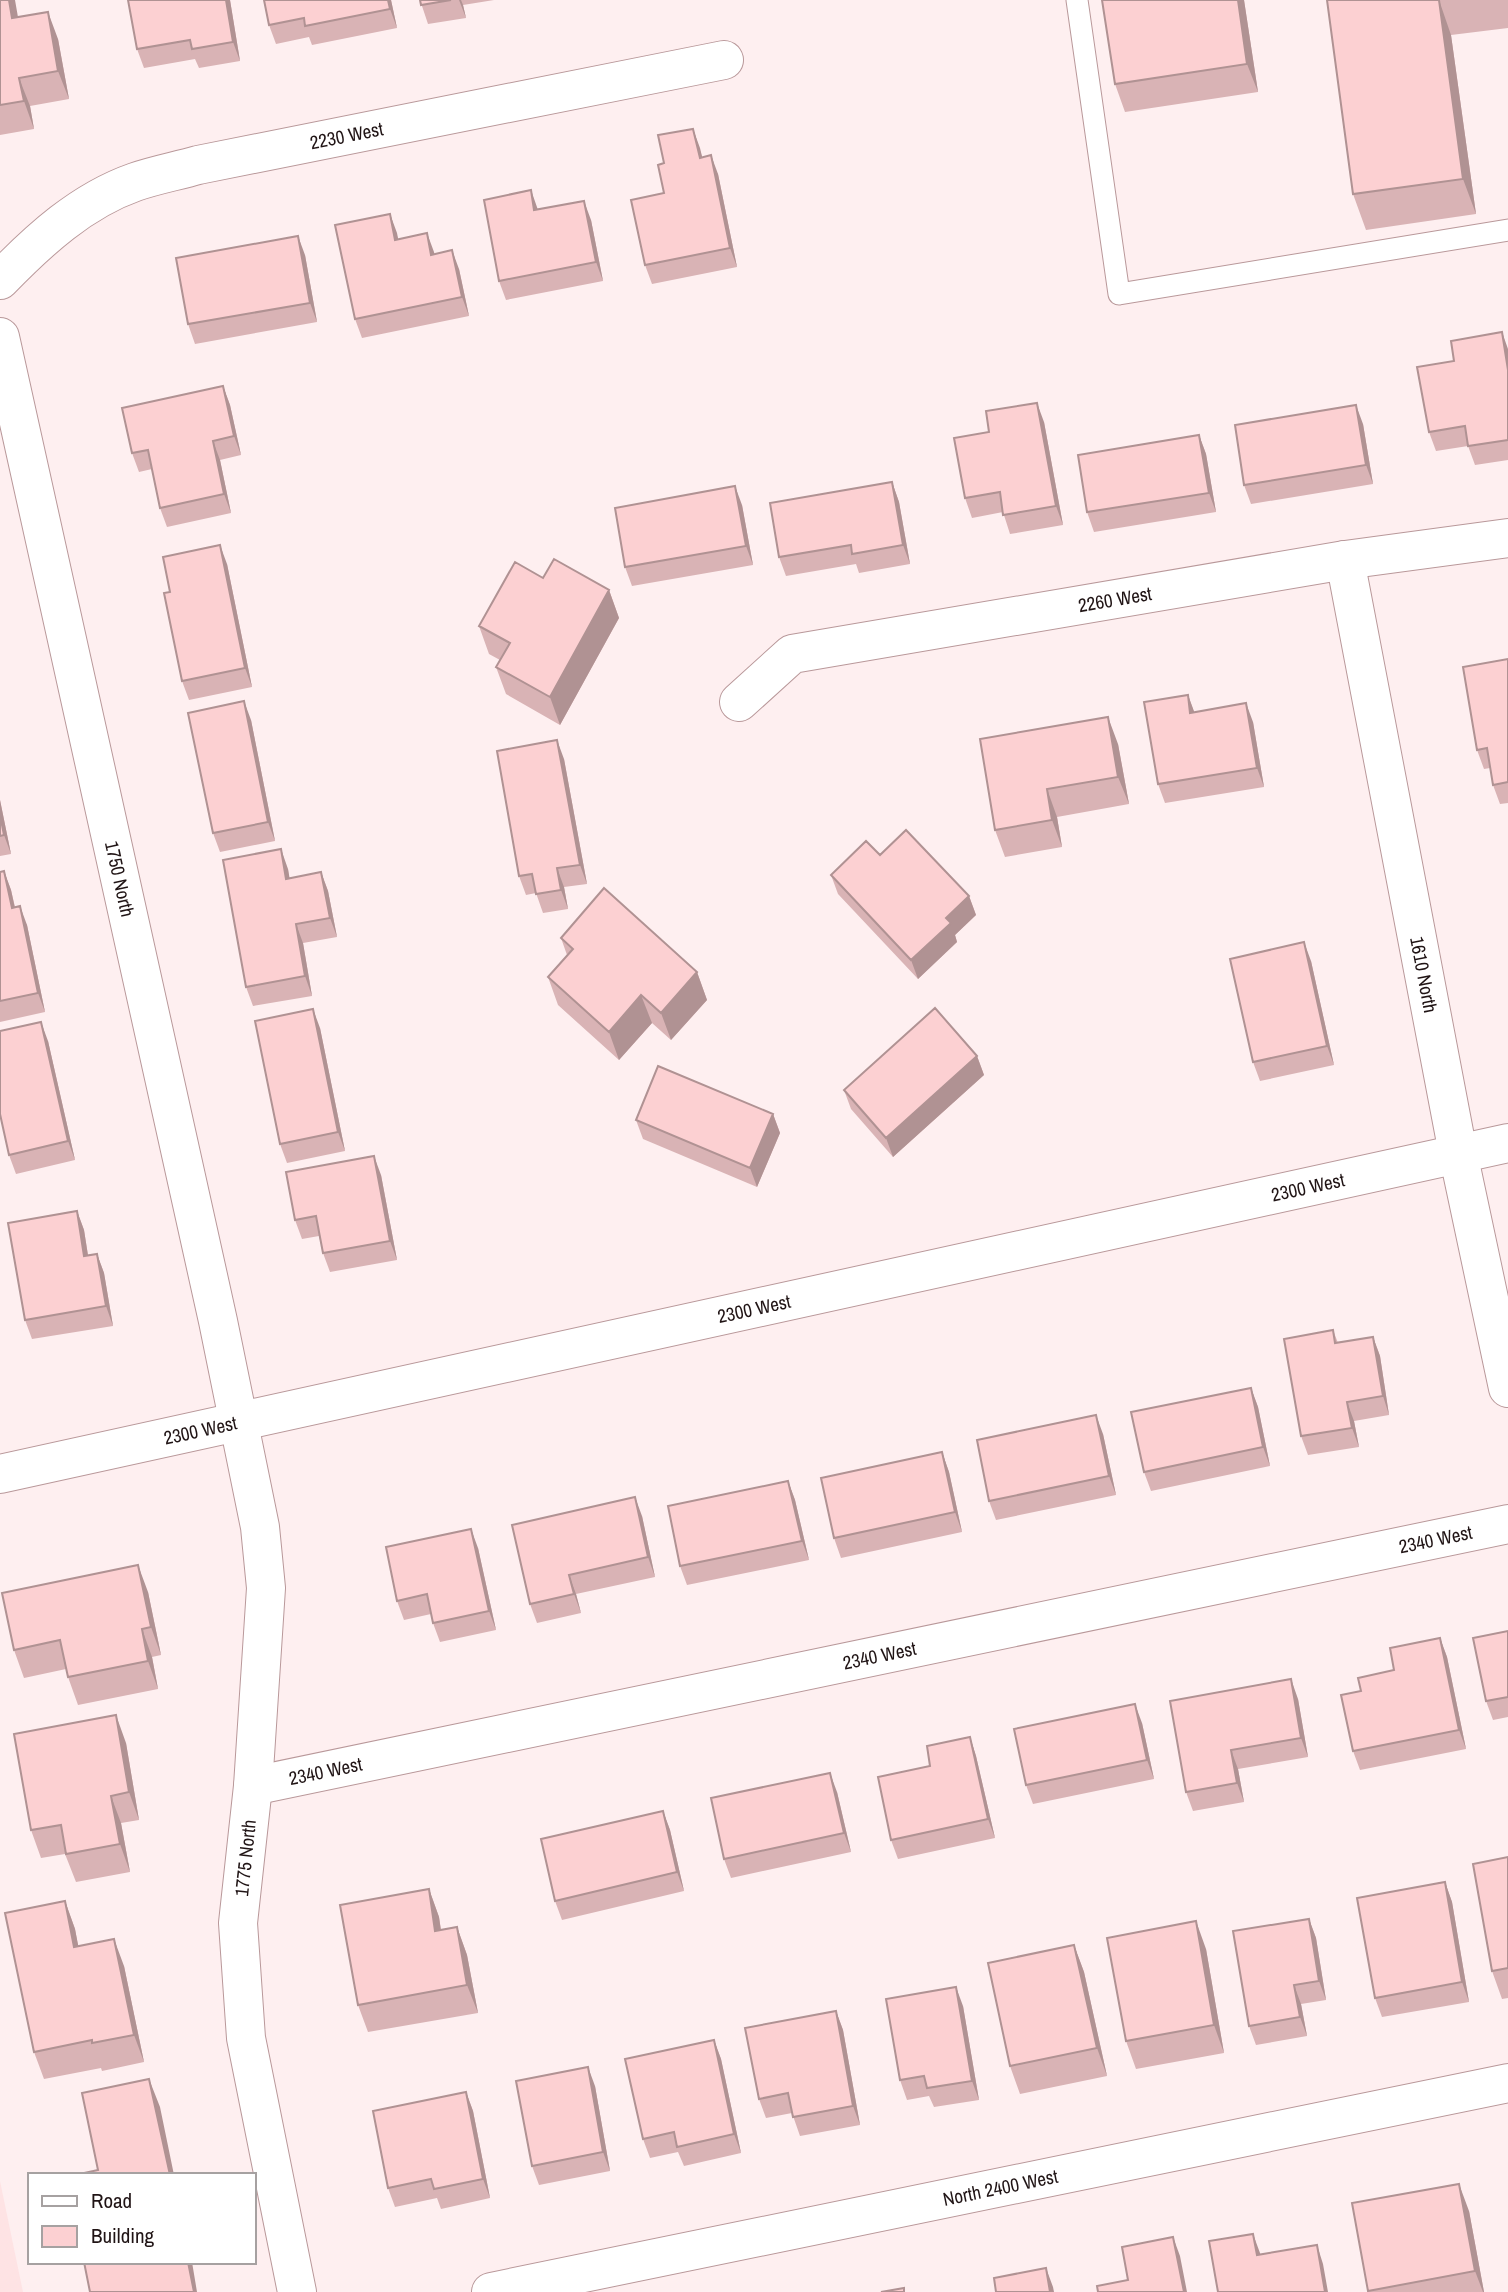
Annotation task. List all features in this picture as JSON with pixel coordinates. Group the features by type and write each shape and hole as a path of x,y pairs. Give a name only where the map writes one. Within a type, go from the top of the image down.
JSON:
{"street":[{"name":"2230 West","path":"0,280 28,251 76,211 134,182 198,165 724,60"},
{"name":"1750 North","path":"0,337 240,1421"},
{"name":"2260 West","path":"739,702 792,654 1345,559 1508,538"},
{"name":"1610 North","path":"1345,559 1458,1153 1508,1388"},
{"name":"2300 West","path":"0,1474 1508,1143"},
{"name":"1775 North","path":"240,1421 260,1527 266,1588 253,1786 238,1923 246,2038 297,2292"},
{"name":"2340 West","path":"253,1786 1508,1524"},
{"name":"North 2400 West","path":"491,2292 1508,2083"}],"lane":[{"path":"1077,0 1119,295 1508,230"}],"shaded area":[{"path":"0,2181 23,2292 0,2292"}],"building":[{"path":"0,0 9,0 12,18 48,12 58,71 19,78 24,101 0,105"},
{"path":"128,0 226,0 233,42 192,49 190,40 137,49"},
{"path":"264,0 388,0 390,9 305,26 304,18 269,25"},
{"path":"420,0 451,0 421,5"},
{"path":"1102,0 1238,0 1247,64 1115,84"},
{"path":"1327,0 1439,0 1463,179 1353,194"},
{"path":"693,129 700,158 711,155 730,248 645,265 631,200 664,193 658,165 664,163 658,135"},
{"path":"531,190 534,210 584,201 596,262 499,281 484,200"},
{"path":"390,214 395,240 427,233 431,255 452,250 462,297 355,319 335,225"},
{"path":"298,236 310,303 188,324 176,258"},
{"path":"1502,332 1508,370 1508,440 1468,446 1465,426 1429,432 1417,367 1454,361 1451,341"},
{"path":"223,386 234,436 213,441 224,494 160,508 148,450 132,453 122,408"},
{"path":"1037,403 1056,506 1003,515 1000,492 965,498 954,438 989,432 986,411"},
{"path":"1356,405 1366,465 1244,485 1235,425"},
{"path":"1199,435 1209,493 1087,512 1078,455"},
{"path":"892,482 903,545 852,554 851,545 779,557 770,503"},
{"path":"735,486 746,546 625,567 615,508"},
{"path":"220,545 245,668 182,681 164,593 170,592 163,557"},
{"path":"554,559 609,590 550,697 496,667 510,643 479,626 515,562 543,578"},
{"path":"1508,659 1508,782 1493,785 1487,748 1477,750 1463,667"},
{"path":"1188,695 1190,713 1246,703 1257,768 1158,784 1144,702"},
{"path":"244,701 268,822 213,833 188,713"},
{"path":"1108,717 1118,777 1047,789 1052,820 995,830 980,739"},
{"path":"557,740 580,865 557,868 561,890 536,894 532,874 519,876 497,751"},
{"path":"0,815 4,835 0,836"},
{"path":"906,830 969,896 946,918 951,923 911,960 831,875 866,841 880,855"},
{"path":"281,849 286,879 321,872 330,918 296,924 305,976 246,987 223,860"},
{"path":"4,871 12,908 20,906 38,993 0,1001 0,872"},
{"path":"604,888 697,972 661,1013 641,995 609,1032 548,977 573,949 561,938"},
{"path":"1304,942 1327,1046 1253,1062 1230,959"},
{"path":"935,1008 977,1056 886,1138 844,1090"},
{"path":"313,1009 338,1132 280,1144 255,1021"},
{"path":"41,1022 68,1141 9,1155 0,1114 0,1031"},
{"path":"658,1066 773,1114 750,1168 636,1120"},
{"path":"374,1156 390,1241 323,1253 316,1216 295,1220 286,1172"},
{"path":"77,1211 84,1256 97,1254 106,1306 25,1320 8,1223"},
{"path":"1333,1330 1335,1343 1373,1337 1383,1396 1347,1402 1352,1428 1301,1436 1284,1339"},
{"path":"1251,1388 1263,1447 1144,1472 1131,1412"},
{"path":"1096,1415 1109,1476 989,1501 977,1440"},
{"path":"942,1452 955,1512 834,1538 821,1478"},
{"path":"788,1481 802,1541 680,1566 668,1506"},
{"path":"635,1497 648,1557 569,1575 574,1594 530,1604 512,1525"},
{"path":"471,1529 489,1611 433,1623 427,1594 397,1601 386,1547"},
{"path":"138,1565 151,1627 142,1629 148,1661 68,1677 60,1640 14,1650 2,1593"},
{"path":"1508,1631 1508,1697 1486,1701 1473,1638"},
{"path":"1440,1638 1459,1730 1353,1751 1341,1695 1361,1691 1358,1678 1394,1670 1390,1648"},
{"path":"1291,1679 1301,1738 1231,1750 1237,1783 1186,1792 1170,1701"},
{"path":"1135,1704 1147,1760 1026,1785 1014,1729"},
{"path":"116,1715 129,1792 111,1796 120,1844 66,1854 61,1825 31,1830 14,1734"},
{"path":"970,1737 988,1819 891,1840 878,1777 930,1766 927,1746"},
{"path":"830,1773 844,1833 724,1859 711,1798"},
{"path":"663,1811 677,1872 555,1901 541,1839"},
{"path":"1508,1857 1508,1968 1492,1971 1473,1864"},
{"path":"1445,1882 1462,1982 1375,1998 1357,1898"},
{"path":"429,1889 435,1931 457,1927 467,1985 358,2005 340,1905"},
{"path":"65,1901 74,1947 114,1939 134,2035 92,2043 92,2040 34,2052 5,1913"},
{"path":"1309,1919 1319,1981 1294,1985 1300,2017 1249,2026 1233,1931"},
{"path":"1196,1921 1214,2025 1126,2041 1107,1938"},
{"path":"1074,1945 1097,2048 1010,2066 988,1963"},
{"path":"956,1987 972,2081 927,2088 924,2076 900,2080 886,1999"},
{"path":"836,2011 853,2106 793,2117 788,2093 759,2099 745,2028"},
{"path":"714,2040 734,2134 677,2147 674,2132 643,2139 625,2059"},
{"path":"588,2067 603,2152 532,2166 516,2081"},
{"path":"149,2079 170,2173 84,2173 98,2170 82,2093"},
{"path":"466,2092 483,2179 434,2189 431,2179 388,2188 373,2111"},
{"path":"1459,2184 1475,2271 1368,2291 1352,2203"},
{"path":"1253,2234 1257,2255 1317,2245 1325,2292 1218,2292 1209,2241"},
{"path":"1173,2237 1184,2292 1098,2292 1097,2286 1128,2280 1122,2247"},
{"path":"84,2264 188,2264 194,2292 90,2292"},
{"path":"1046,2268 1050,2292 996,2292 994,2278"},
{"path":"904,2288 904,2292 881,2292"}]}
